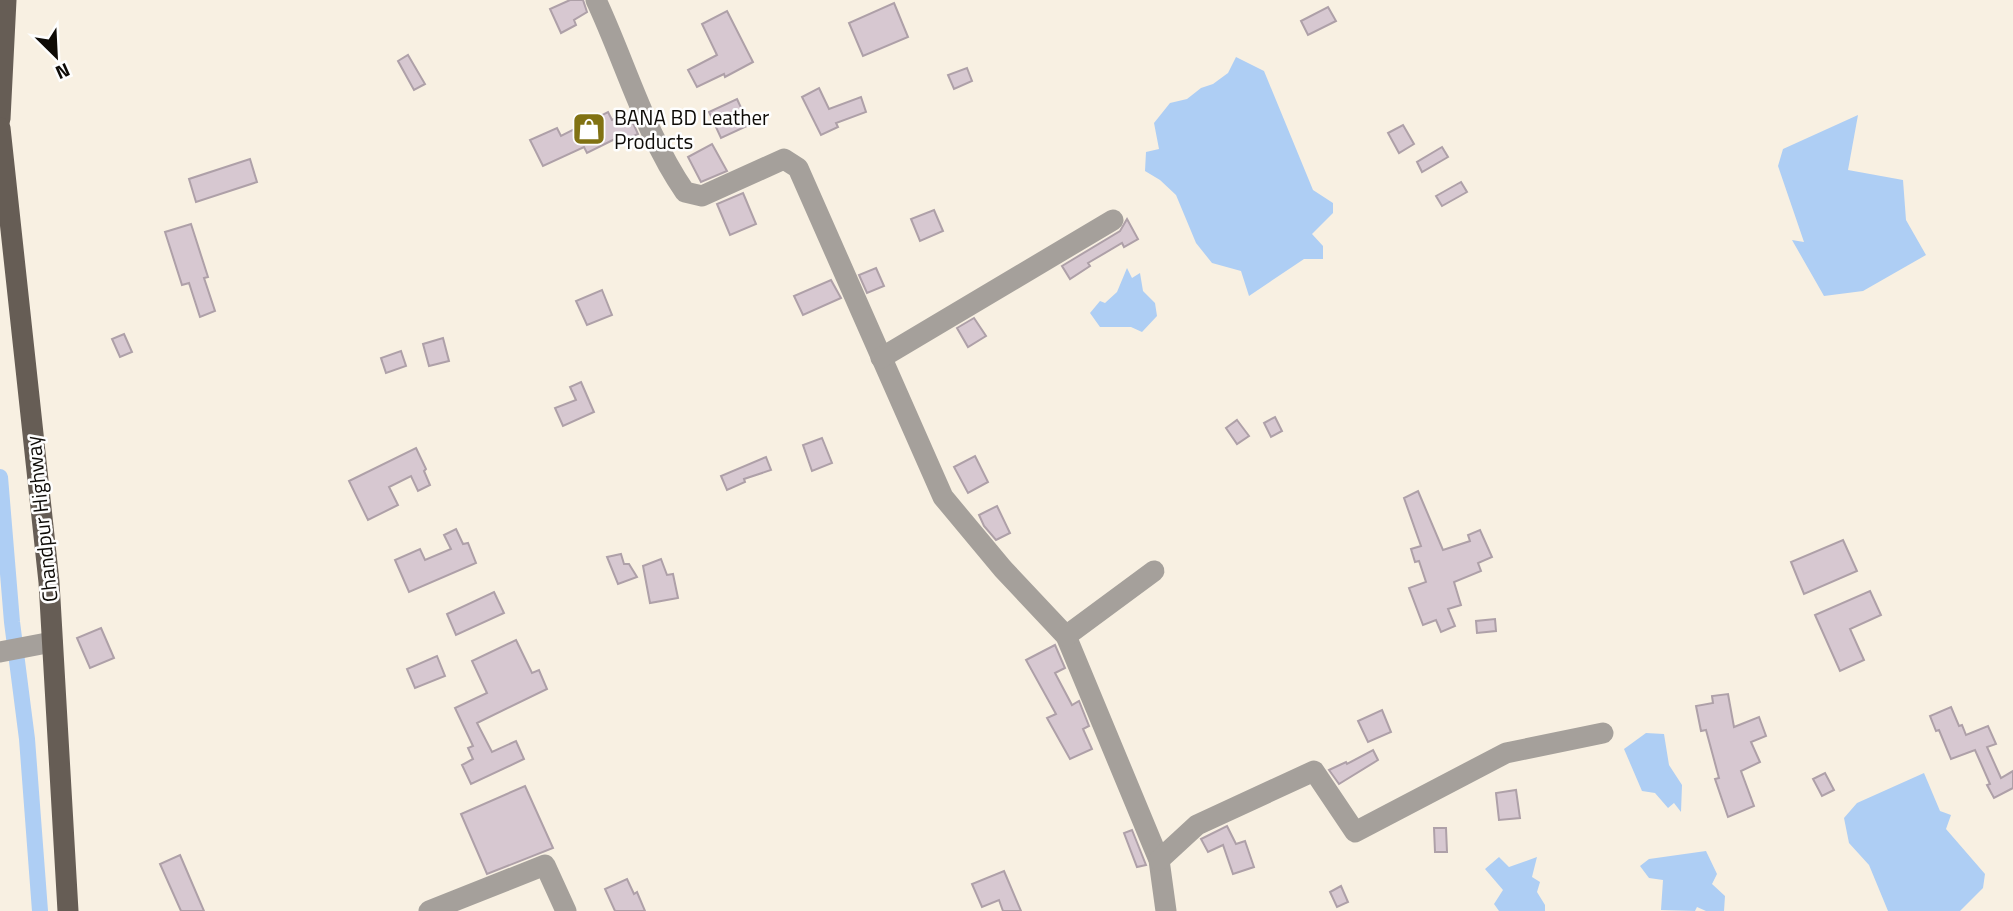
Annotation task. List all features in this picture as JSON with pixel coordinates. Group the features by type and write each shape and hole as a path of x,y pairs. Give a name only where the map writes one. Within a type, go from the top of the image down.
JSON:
{"main road":[{"path":"0,119 6,0"},
{"name":"Chandpur Highway","path":"0,128 49,582 50,642 68,911"}],"street":[{"path":"596,0 673,176 685,192 702,196 784,159 798,168 943,497 1003,569 1066,636 1159,860 1166,911"},
{"path":"881,358 1113,220"},
{"path":"1066,636 1154,571"},
{"path":"0,652 50,642"},
{"path":"1159,860 1197,825 1314,771 1355,832 1506,753 1603,733"},
{"path":"429,911 545,865 566,911"}],"water":[{"path":"1236,57 1264,71 1313,190 1333,203 1333,213 1312,234 1323,246 1323,259 1304,259 1249,296 1241,271 1212,263 1196,243 1176,195 1145,171 1146,152 1159,149 1154,123 1170,103 1187,99 1228,73"},
{"path":"1858,115 1848,170 1903,180 1906,220 1926,255 1863,291 1824,296 1792,240 1804,242 1778,166 1783,149"},
{"path":"1127,268 1132,278 1140,273 1143,291 1155,303 1157,316 1142,332 1131,327 1100,327 1090,313 1100,301 1105,303 1117,292"},
{"path":"1646,733 1664,734 1669,765 1682,785 1681,812 1674,803 1668,808 1655,793 1642,791 1624,749"},
{"path":"1924,773 1940,811 1951,815 1946,829 1985,874 1983,888 1960,911 1888,911 1869,865 1849,843 1844,818 1857,803"},
{"path":"1706,851 1717,874 1712,884 1725,896 1724,911 1706,911 1697,907 1695,911 1661,910 1663,880 1649,878 1640,866 1649,859"},
{"path":"1499,857 1509,867 1537,857 1532,877 1540,882 1537,892 1545,905 1545,911 1499,911 1494,904 1503,890 1485,869"}],"building":[{"path":"570,0 583,0 587,12 574,20 576,25 561,33 550,9"},
{"path":"894,3 908,37 863,56 849,23"},
{"path":"1328,7 1336,21 1308,35 1301,21"},
{"path":"727,11 753,62 725,77 724,74 697,87 688,70 717,55 702,24"},
{"path":"408,55 425,84 414,90 398,61"},
{"path":"967,68 972,81 954,89 948,75"},
{"path":"819,88 829,109 861,97 866,112 836,123 838,127 821,135 802,97"},
{"path":"737,99 749,125 721,138 709,112"},
{"path":"608,112 612,120 625,114 638,134 625,140 623,135 587,153 584,147 543,166 530,140 557,128 561,136"},
{"path":"1403,125 1414,144 1399,153 1388,133"},
{"path":"712,144 727,171 701,182 688,157"},
{"path":"1442,147 1448,157 1422,172 1417,162"},
{"path":"250,159 257,182 196,202 189,179"},
{"path":"1461,182 1467,192 1442,206 1436,196"},
{"path":"743,193 756,224 730,235 717,204"},
{"path":"934,210 943,231 920,241 911,219"},
{"path":"1127,219 1138,239 1124,247 1122,243 1088,263 1090,266 1070,279 1062,266 1120,231"},
{"path":"191,224 208,277 204,278 215,311 200,317 189,283 182,285 165,232"},
{"path":"876,268 884,286 867,293 859,275"},
{"path":"831,280 841,298 803,315 794,296"},
{"path":"602,290 612,315 587,325 576,301"},
{"path":"974,318 986,336 968,347 957,328"},
{"path":"124,334 132,352 120,357 112,339"},
{"path":"443,338 449,361 429,366 423,344"},
{"path":"401,351 406,366 386,373 381,358"},
{"path":"581,382 594,412 563,426 555,408 576,400 570,387"},
{"path":"1275,417 1282,431 1271,437 1264,423"},
{"path":"1237,420 1249,436 1237,444 1226,428"},
{"path":"822,438 832,463 812,471 803,445"},
{"path":"416,448 430,485 418,491 411,476 389,487 398,505 368,520 349,481"},
{"path":"975,456 988,482 968,493 954,467"},
{"path":"766,457 771,470 744,479 745,482 727,490 721,476"},
{"path":"1418,491 1443,550 1470,541 1468,535 1480,530 1492,557 1478,563 1481,571 1454,582 1461,605 1448,609 1455,626 1441,632 1436,620 1423,625 1409,588 1426,582 1419,561 1415,562 1411,549 1421,546 1404,498"},
{"path":"997,506 1010,533 996,540 979,515"},
{"path":"456,529 463,544 468,543 476,563 409,592 395,560 420,549 425,560 451,549 444,535"},
{"path":"1843,540 1857,571 1804,594 1791,562"},
{"path":"621,554 624,564 629,564 637,577 618,584 607,557"},
{"path":"661,559 667,575 673,574 678,598 650,603 643,566"},
{"path":"1870,591 1881,615 1850,629 1864,660 1840,671 1815,615"},
{"path":"494,592 504,613 456,635 447,614"},
{"path":"1495,619 1496,631 1477,633 1476,621"},
{"path":"101,628 114,658 90,668 77,638"},
{"path":"516,640 532,673 539,670 547,689 477,723 492,752 516,741 524,759 471,784 462,765 473,759 468,748 473,746 455,708 487,693 472,661"},
{"path":"1055,645 1065,668 1055,673 1072,705 1079,701 1089,726 1083,729 1092,749 1070,759 1047,718 1056,714 1026,660"},
{"path":"437,656 445,676 415,688 407,669"},
{"path":"1728,694 1734,727 1759,717 1766,736 1751,742 1760,762 1741,771 1754,806 1728,817 1715,779 1719,778 1706,730 1701,731 1696,706 1713,703 1712,696"},
{"path":"1951,707 1966,735 1988,726 1996,744 1987,747 2001,778 2013,771 2013,788 1994,798 1975,750 1951,759 1930,716"},
{"path":"1382,710 1391,732 1368,742 1358,721"},
{"path":"1373,750 1378,760 1339,784 1329,770 1346,762 1347,764"},
{"path":"1825,773 1834,790 1822,796 1813,779"},
{"path":"525,786 553,848 487,874 461,814"},
{"path":"1516,790 1520,818 1499,820 1496,793"},
{"path":"1227,826 1236,844 1245,841 1254,867 1233,874 1223,845 1208,852 1201,839"},
{"path":"1434,828 1446,828 1447,852 1435,852"},
{"path":"1132,830 1146,865 1137,867 1124,833"},
{"path":"180,855 204,911 181,911 160,864"},
{"path":"1004,871 1021,911 1003,911 999,900 982,907 972,884"},
{"path":"627,879 634,894 637,892 645,911 615,911 605,889"},
{"path":"1341,886 1348,902 1337,907 1330,892"}],"waterway":[{"path":"0,477 12,622 27,739 40,911"}],"place":[{"name":"BANA BD Leather Products","path":"589,129"}]}
